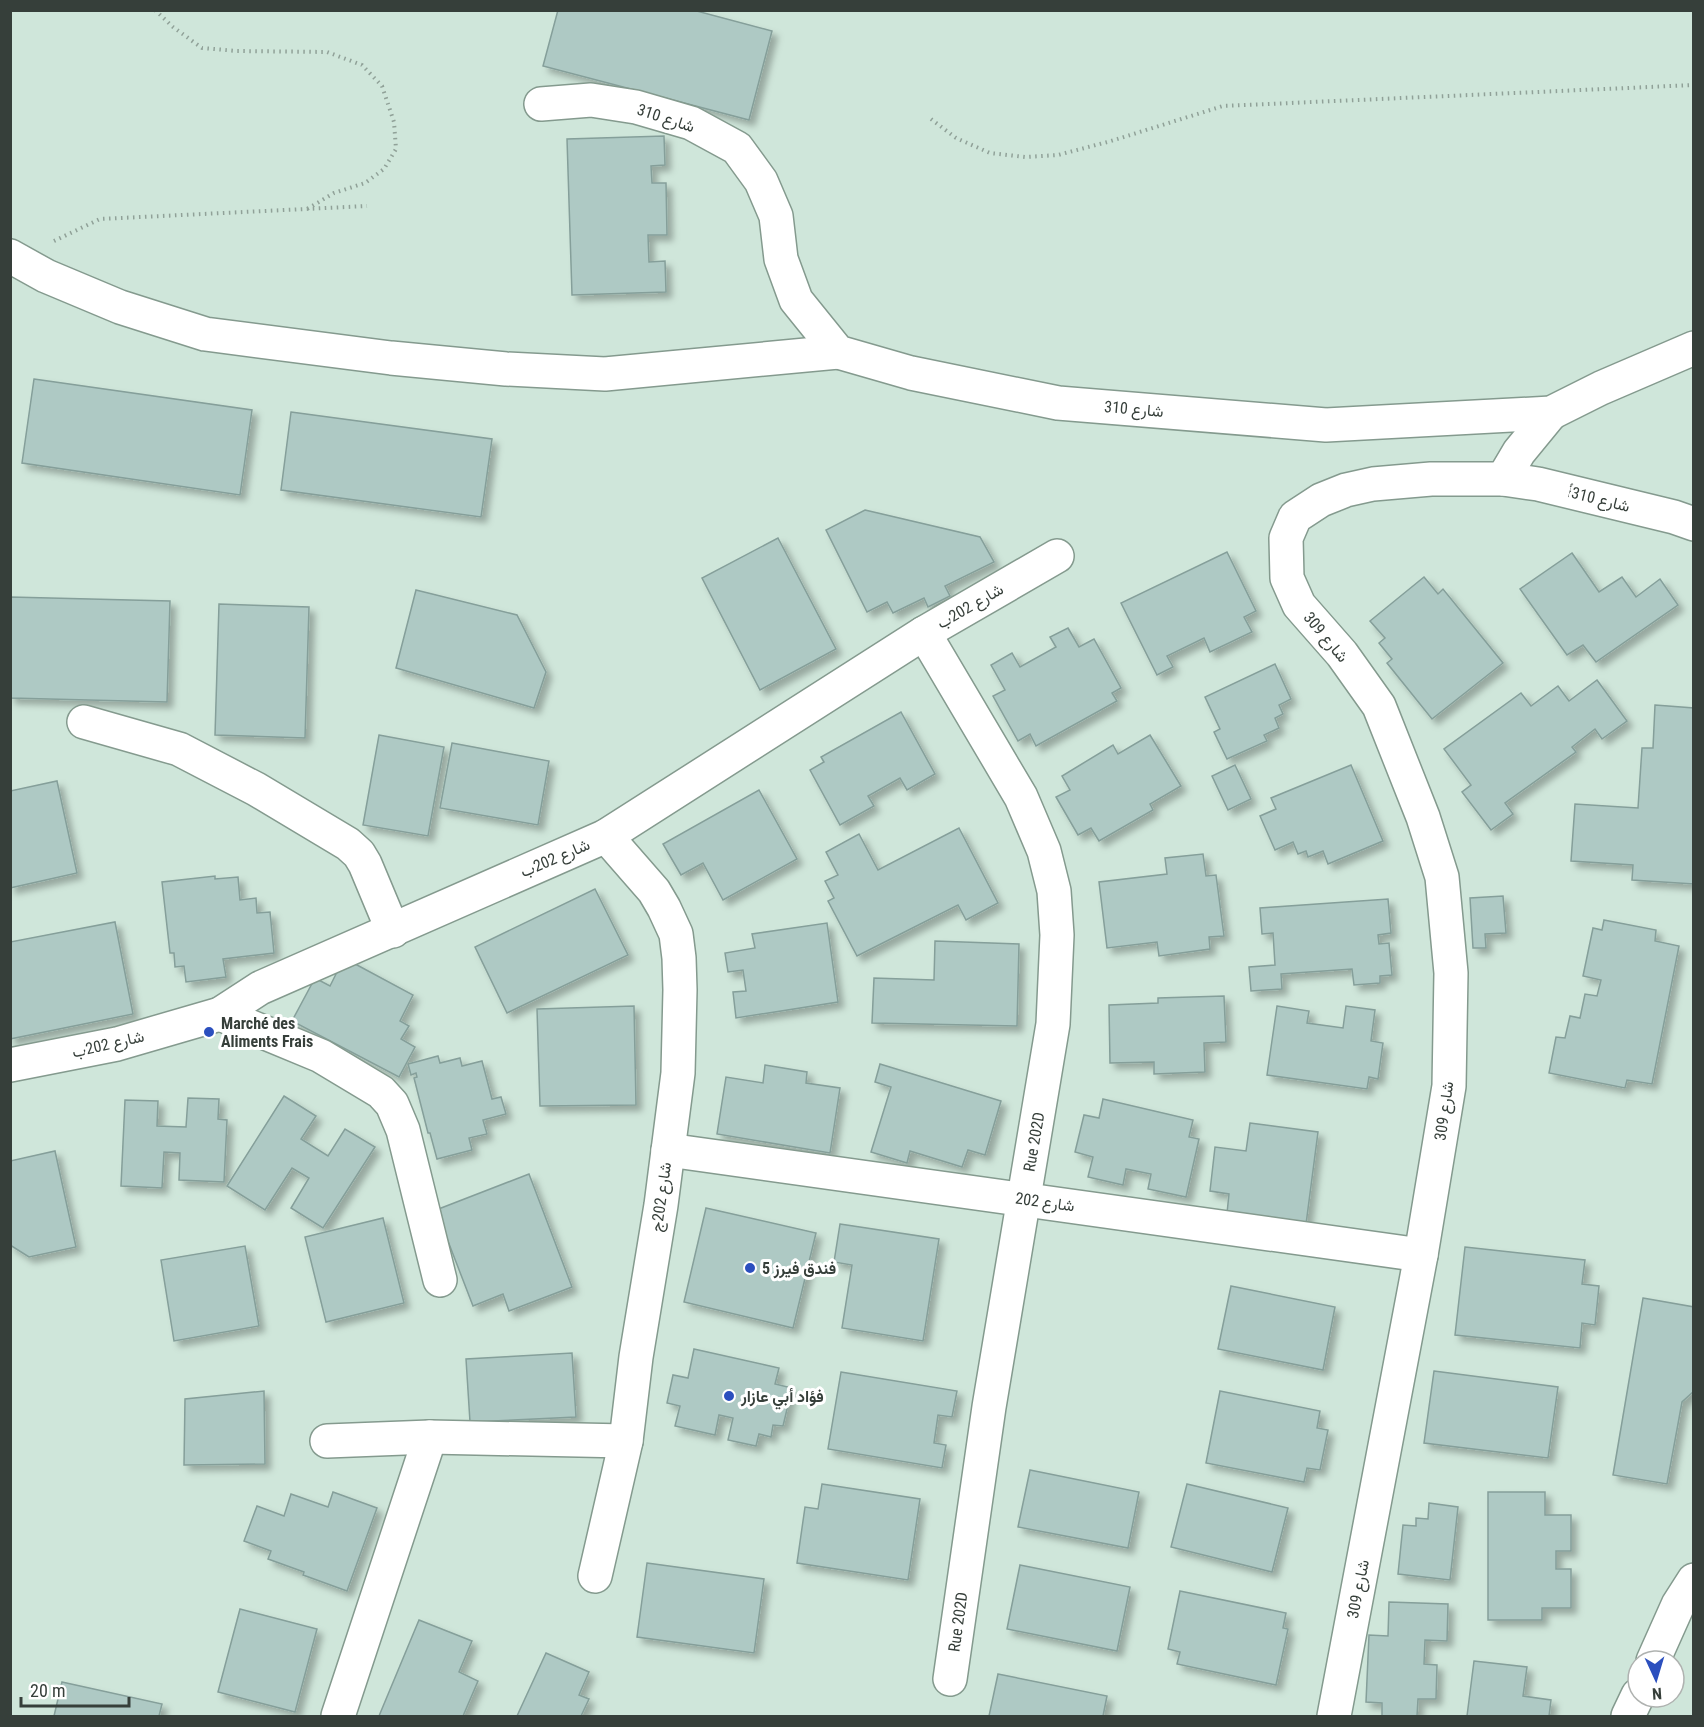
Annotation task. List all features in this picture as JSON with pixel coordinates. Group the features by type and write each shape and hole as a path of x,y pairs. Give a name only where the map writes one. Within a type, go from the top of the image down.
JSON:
{"street":[{"name":"شارع 310","path":"541,104 591,100 636,107 691,123 737,148 761,181 776,216 781,259 796,300 838,352 911,373 1058,403 1326,425 1551,412"},
{"path":"10,256 46,276 120,307 205,334 391,358 506,369 605,374 838,352"},
{"path":"1503,479 1519,452 1551,412 1694,348"},
{"name":"شارع 309","path":"1334,1716 1421,1255 1449,1086 1451,973 1442,877 1423,817 1379,706 1342,654 1299,604 1287,578 1286,538 1295,517 1321,500 1346,490 1373,484 1431,479 1503,479"},
{"name":"شارع 310أ","path":"1503,479 1538,484 1674,517 1694,524"},
{"name":"شارع 202ب","path":"10,1065 117,1044 220,1014 260,988 606,836 924,633 1057,556"},
{"name":"Rue 202D","path":"924,633 1022,796 1044,851 1054,891 1057,935 1053,1024 989,1407 950,1680"},
{"path":"84,722 179,749 256,789 348,844 359,854 365,864 393,931"},
{"name":"شارع 202ج","path":"596,1576 626,1441 678,1073 679,958 676,934 654,891 606,836"},
{"path":"220,1014 321,1056 381,1092 392,1104 403,1130 440,1280"},
{"name":"شارع 202","path":"668,1150 1421,1255"},
{"path":"327,1441 430,1437 626,1441"},
{"path":"338,1716 430,1437"},
{"path":"1658,1649 1678,1605 1694,1580"}],"path":[{"path":"155,10 173,27 202,48 237,51 327,52 362,65 382,86 394,123 396,149 384,169 365,183 334,193 307,209"},
{"path":"931,119 956,138 990,153 1025,157 1069,152 1223,106 1694,85"},
{"path":"46,276 45,258 53,242 100,219 367,206"}],"building":[{"path":"558,10 693,10 772,31 749,120 543,66"},
{"path":"664,136 665,165 651,166 652,183 666,183 667,235 648,235 649,262 665,261 666,292 572,295 567,139"},
{"path":"34,379 252,410 240,495 22,463"},
{"path":"291,412 492,439 481,517 281,490"},
{"path":"865,510 980,537 994,562 945,586 950,596 928,607 924,598 893,613 887,602 867,612 826,530"},
{"path":"778,538 836,649 760,690 702,578"},
{"path":"1227,552 1256,611 1244,617 1252,632 1210,652 1204,638 1167,656 1173,667 1157,675 1121,603"},
{"path":"1572,553 1599,592 1622,577 1636,597 1660,579 1678,605 1596,662 1583,645 1567,655 1520,589"},
{"path":"1424,577 1438,594 1443,589 1503,663 1432,719 1387,663 1392,659 1379,643 1385,638 1370,621"},
{"path":"416,590 517,615 546,672 534,708 396,668"},
{"path":"10,597 170,601 167,702 10,698"},
{"path":"219,604 309,607 305,738 215,735"},
{"path":"1068,628 1079,647 1094,639 1121,688 1112,693 1117,701 1036,746 1030,734 1018,741 993,696 1005,690 991,665 1012,653 1020,667 1056,647 1050,637"},
{"path":"1275,664 1291,699 1279,705 1283,714 1275,718 1279,728 1264,735 1267,741 1227,759 1214,732 1220,729 1205,697"},
{"path":"1597,680 1627,721 1602,739 1595,729 1572,747 1576,752 1505,803 1513,814 1491,830 1462,792 1471,785 1444,749 1521,693 1531,706 1558,686 1569,701"},
{"path":"1655,705 1694,708 1694,884 1632,880 1633,865 1571,861 1575,804 1638,808 1642,748 1653,748"},
{"path":"901,712 935,774 907,790 900,778 868,796 874,806 840,825 810,770 824,762 821,757"},
{"path":"379,735 444,747 428,836 363,825"},
{"path":"1150,735 1181,786 1150,804 1153,810 1099,841 1091,828 1078,835 1056,797 1070,790 1062,776 1113,745 1118,754"},
{"path":"452,743 549,761 538,825 440,808"},
{"path":"1235,765 1251,799 1228,810 1212,776"},
{"path":"1351,765 1383,841 1328,864 1323,851 1308,857 1306,851 1298,854 1293,842 1275,850 1260,816 1276,809 1271,798"},
{"path":"57,781 77,873 10,888 10,791"},
{"path":"759,790 797,859 723,900 703,863 681,875 663,844"},
{"path":"959,828 998,903 966,920 958,905 857,956 828,901 834,898 825,881 838,875 826,852 859,834 878,870"},
{"path":"1203,854 1206,876 1216,875 1224,936 1209,937 1210,949 1159,956 1157,942 1107,948 1099,882 1167,874 1165,858"},
{"path":"215,876 215,879 238,877 240,900 256,898 257,913 270,912 274,953 223,959 226,977 186,982 184,966 175,967 174,953 170,953 162,882"},
{"path":"595,889 628,955 507,1013 475,947"},
{"path":"1503,896 1506,933 1485,934 1486,948 1473,948 1470,898"},
{"path":"1388,899 1391,933 1378,935 1379,944 1389,943 1392,975 1380,976 1380,983 1354,985 1352,969 1281,974 1282,989 1251,991 1249,967 1275,965 1273,933 1262,934 1260,908"},
{"path":"1604,920 1656,930 1655,941 1679,946 1652,1084 1627,1080 1625,1088 1549,1073 1556,1037 1565,1038 1570,1016 1580,1018 1585,994 1597,996 1601,980 1583,976 1593,928 1602,930"},
{"path":"115,922 133,1014 10,1039 10,942"},
{"path":"827,923 838,1002 736,1018 733,992 746,991 743,970 728,972 725,953 755,948 752,934"},
{"path":"935,941 1019,944 1017,1026 872,1023 874,978 934,980"},
{"path":"344,958 413,995 400,1021 409,1026 401,1039 415,1047 399,1077 292,1021 315,978 330,986"},
{"path":"1224,996 1226,1042 1204,1043 1205,1072 1154,1074 1154,1062 1110,1063 1109,1005 1158,1003 1158,998"},
{"path":"634,1006 636,1105 540,1106 537,1009"},
{"path":"1277,1006 1309,1011 1307,1023 1343,1028 1346,1006 1375,1010 1371,1041 1383,1043 1378,1079 1369,1077 1367,1089 1267,1075"},
{"path":"438,1056 440,1063 460,1058 462,1066 482,1061 492,1099 501,1097 506,1114 483,1120 487,1134 469,1138 472,1150 437,1159 414,1078 417,1077 416,1073 411,1075 408,1064"},
{"path":"880,1064 1001,1101 985,1155 968,1150 962,1167 910,1151 907,1163 871,1152 891,1087 875,1082"},
{"path":"765,1065 807,1072 806,1083 840,1088 830,1153 717,1134 726,1077 763,1083"},
{"path":"284,1096 316,1116 301,1139 328,1156 345,1129 375,1147 323,1228 291,1208 309,1178 292,1168 265,1210 227,1186"},
{"path":"188,1098 219,1099 218,1119 227,1120 224,1182 179,1180 180,1153 164,1152 162,1188 121,1186 125,1100 158,1101 157,1126 186,1127"},
{"path":"1103,1099 1193,1120 1189,1137 1199,1139 1186,1197 1148,1189 1151,1174 1126,1169 1123,1185 1088,1177 1093,1157 1075,1152 1084,1115 1099,1118"},
{"path":"1250,1123 1318,1132 1306,1224 1227,1213 1229,1194 1210,1191 1215,1147 1246,1151"},
{"path":"55,1151 76,1247 29,1257 10,1245 10,1161"},
{"path":"529,1174 572,1287 509,1311 503,1294 473,1306 436,1210"},
{"name":"فندق فيرز 5","path":"706,1208 816,1233 793,1328 684,1302"},
{"path":"383,1218 404,1303 326,1322 305,1237"},
{"path":"840,1224 939,1239 923,1341 842,1328 852,1265 834,1262"},
{"path":"245,1246 259,1326 174,1341 161,1260"},
{"path":"1465,1247 1585,1260 1582,1284 1599,1286 1595,1325 1582,1323 1580,1348 1455,1335"},
{"path":"1231,1286 1335,1307 1323,1370 1218,1349"},
{"path":"1643,1298 1694,1307 1694,1391 1682,1402 1667,1484 1613,1475"},
{"name":"فؤاد أبي عازار","path":"694,1349 779,1368 775,1384 792,1388 783,1426 773,1425 771,1437 759,1434 756,1446 728,1440 733,1418 719,1415 715,1435 675,1426 680,1406 667,1403 673,1375 688,1378"},
{"path":"572,1353 576,1417 470,1422 466,1359"},
{"path":"1434,1371 1558,1387 1548,1458 1424,1443"},
{"path":"841,1372 957,1391 952,1417 938,1415 934,1443 946,1445 942,1468 828,1449"},
{"path":"264,1391 265,1464 184,1465 185,1399"},
{"path":"1220,1391 1320,1411 1317,1428 1328,1430 1320,1470 1307,1468 1304,1482 1206,1463"},
{"path":"1030,1470 1139,1492 1128,1548 1018,1527"},
{"path":"822,1484 920,1499 908,1580 797,1563 805,1507 818,1509"},
{"path":"1187,1484 1288,1508 1272,1572 1171,1547"},
{"path":"333,1492 377,1508 347,1591 268,1559 271,1551 244,1541 257,1506 284,1516 291,1494 328,1507"},
{"path":"1488,1492 1545,1492 1545,1515 1571,1515 1571,1551 1556,1551 1556,1569 1571,1569 1571,1608 1542,1608 1542,1620 1488,1620"},
{"path":"1429,1503 1458,1507 1450,1580 1398,1574 1403,1525 1416,1526 1416,1518 1428,1519"},
{"path":"647,1563 764,1579 754,1653 637,1637"},
{"path":"1020,1565 1130,1587 1117,1651 1007,1629"},
{"path":"1180,1591 1286,1613 1283,1628 1288,1629 1276,1685 1177,1664 1180,1652 1168,1649"},
{"path":"1389,1602 1448,1604 1447,1641 1425,1640 1424,1664 1437,1665 1436,1699 1418,1699 1417,1716 1382,1716 1382,1703 1366,1702 1369,1635 1388,1636"},
{"path":"240,1609 317,1629 295,1712 218,1692"},
{"path":"419,1620 472,1641 459,1672 478,1681 463,1716 379,1716"},
{"path":"546,1653 589,1672 579,1695 589,1699 581,1716 517,1716"},
{"path":"1474,1661 1527,1667 1523,1696 1551,1700 1549,1716 1467,1716"},
{"path":"998,1674 1107,1696 1103,1716 989,1716"},
{"path":"62,1682 162,1704 159,1716 54,1716"}],"place":[{"name":"Marché des Aliments Frais","path":"209,1032"},
{"name":"فندق فيرز 5","path":"750,1268"},
{"name":"فؤاد أبي عازار","path":"729,1396"}]}
